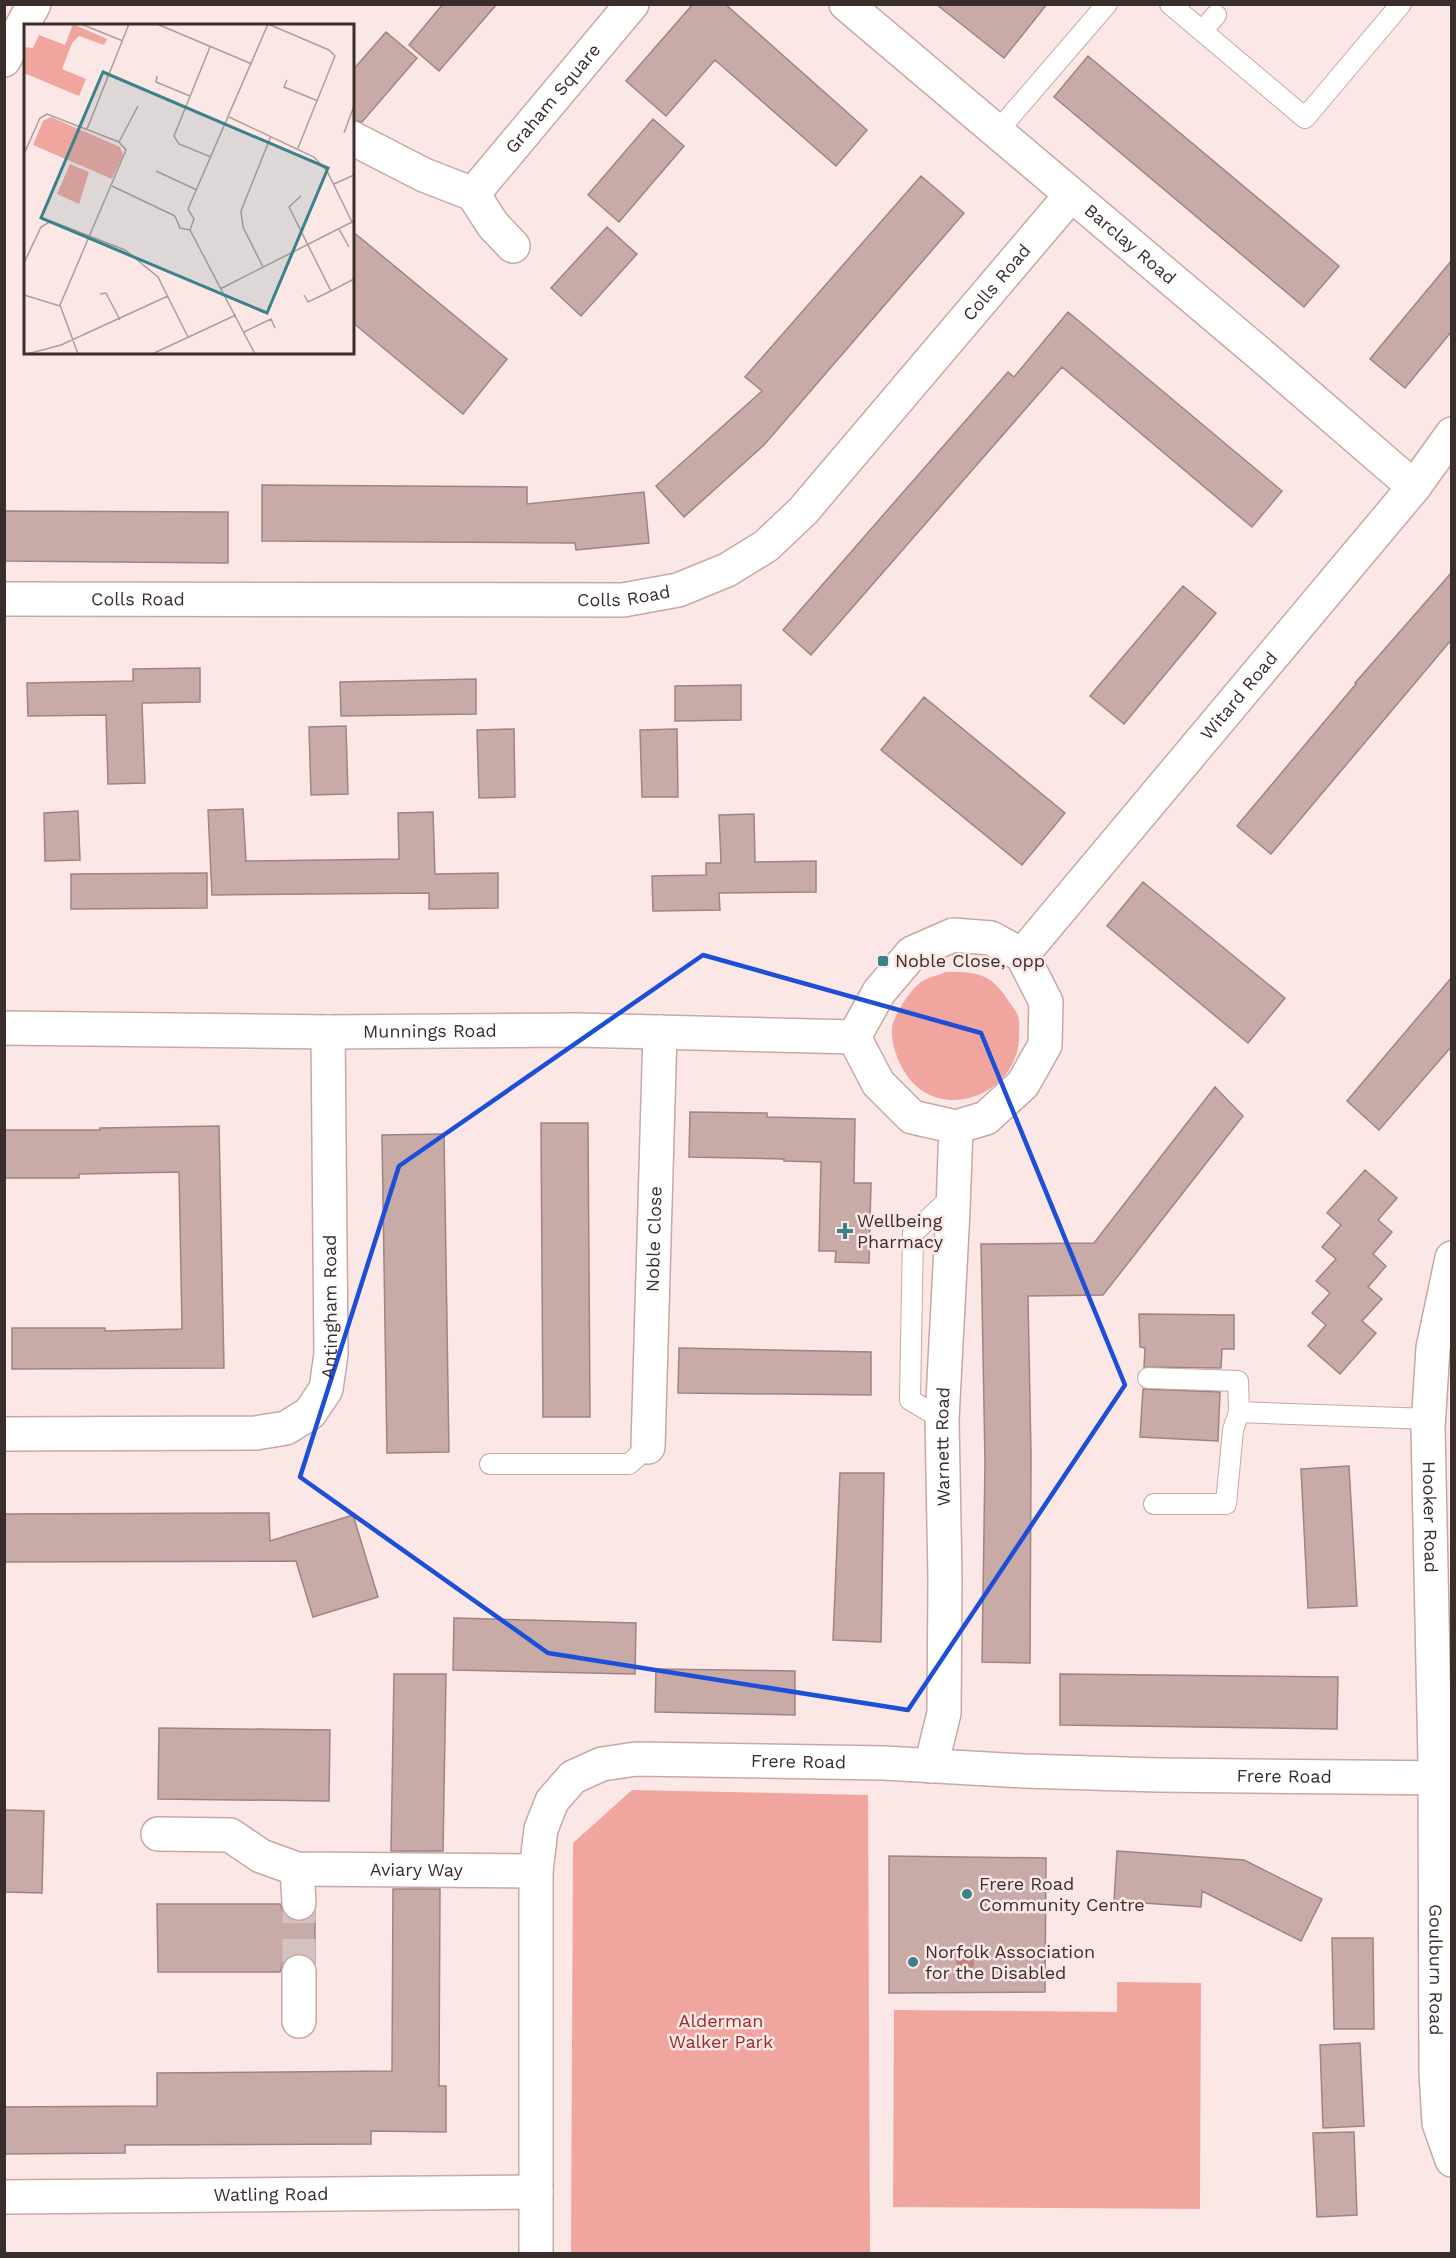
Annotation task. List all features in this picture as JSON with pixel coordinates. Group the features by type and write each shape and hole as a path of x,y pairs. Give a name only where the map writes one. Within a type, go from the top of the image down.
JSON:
{"street":[{"path":"4,60 34,4"},
{"name":"Graham Square","path":"473,194 632,4"},
{"name":"Barclay Road","path":"846,4 996,133 1276,367 1413,487"},
{"path":"354,139 424,175 473,194 493,225 513,246"},
{"name":"Colls Road","path":"4,599 623,600 678,590 727,570 765,546 803,511 1071,195"},
{"name":"Witard Road","path":"1022,955 1413,487 1452,434"},
{"path":"953,934 992,938 1022,955 1046,1002 1045,1045 1023,1084 986,1118 956,1127 912,1117 878,1083 854,1037 879,992 912,953 953,934"},
{"name":"Munnings Road","path":"4,1028 328,1032 578,1030 854,1037"},
{"name":"Antingham Road","path":"4,1434 256,1433 286,1428 310,1413 326,1389 331,1354 328,1032"},
{"name":"Noble Close","path":"648,1446 660,1032"},
{"name":"Warnett Road","path":"931,1766 944,1713 945,1578 942,1419 956,1127"},
{"name":"Hooker Road","path":"1443,1778 1429,1419 1433,1348 1452,1258"},
{"name":"Frere Road","path":"536,2253 536,1870 541,1829 552,1802 573,1777 602,1764 636,1759 931,1766 1024,1771 1443,1778"},
{"name":"Goulburn Road","path":"1443,1778 1436,2072 1439,2123 1452,2160"},
{"name":"Aviary Way","path":"158,1834 230,1835 261,1856 297,1869 536,1870"},
{"path":"297,1869 299,1904"},
{"path":"299,1972 299,2021"},
{"name":"Watling Road","path":"4,2197 536,2192"}],"lane":[{"path":"996,133 1107,4"},
{"path":"1170,4 1305,118 1401,4"},
{"path":"1203,31 1216,15"},
{"path":"1148,1378 1238,1381 1239,1412 1233,1430 1226,1503 1154,1504"},
{"path":"1239,1412 1429,1419"},
{"path":"490,1464 629,1464 648,1446"}],"highlighted area":[{"path":"703,955 981,1033 1125,1385 908,1710 548,1653 300,1477 399,1166"}],"green space":[{"path":"946,972 975,974 989,979 1013,1008 1019,1022 1016,1055 1007,1073 992,1087 975,1096 955,1100 936,1097 918,1088 901,1066 892,1040 893,1023 912,990 924,980"},
{"name":"Alderman Walker Park","path":"632,1790 868,1795 870,2253 571,2253 573,1843"},
{"path":"1117,1982 1201,1983 1200,2209 893,2207 894,2010 1117,2012"}],"building":[{"path":"443,4 497,4 439,71 409,45"},
{"path":"693,4 725,4 867,130 836,166 715,60 666,116 626,81"},
{"path":"936,4 1047,4 1004,58"},
{"path":"386,32 417,58 362,122 354,120 354,69"},
{"path":"1088,56 1339,266 1304,307 1054,97"},
{"path":"653,119 684,146 619,222 588,195"},
{"path":"921,176 964,213 764,445 684,517 656,486 762,391 745,377"},
{"path":"607,227 637,254 581,316 551,288"},
{"path":"354,233 507,359 463,414 354,324"},
{"path":"1452,260 1452,331 1405,388 1370,359"},
{"path":"1068,312 1282,491 1252,527 1062,367 811,655 783,630 1008,372 1014,377"},
{"path":"262,485 527,487 527,504 644,492 649,543 576,550 575,543 262,541"},
{"path":"4,511 228,512 228,563 4,561"},
{"path":"1452,572 1452,639 1271,854 1237,826 1355,683"},
{"path":"1183,586 1216,613 1124,724 1090,696"},
{"path":"200,668 200,702 142,703 145,783 108,784 106,715 28,716 27,683 133,681 133,669"},
{"path":"476,679 476,714 341,716 340,682"},
{"path":"741,685 741,720 675,721 675,686"},
{"path":"924,697 1065,813 1022,865 881,750"},
{"path":"346,726 348,794 311,795 309,727"},
{"path":"514,729 515,797 479,798 477,730"},
{"path":"677,729 678,797 642,797 640,730"},
{"path":"243,809 246,861 399,859 398,813 433,812 435,874 498,873 498,908 429,909 429,893 212,895 208,810"},
{"path":"78,811 80,860 45,861 44,813"},
{"path":"754,814 755,862 816,861 816,892 719,893 720,910 653,911 652,876 706,875 706,863 721,863 719,815"},
{"path":"207,873 207,908 71,909 71,874"},
{"path":"1143,882 1285,998 1248,1043 1107,926"},
{"path":"1452,977 1452,1046 1379,1130 1347,1101"},
{"path":"1215,1087 1243,1116 1103,1295 1028,1296 1031,1455 1030,1663 982,1662 985,1462 981,1244 1094,1243"},
{"path":"690,1112 767,1113 767,1117 855,1119 854,1183 871,1183 869,1263 835,1262 836,1251 819,1251 821,1162 689,1157"},
{"path":"541,1123 588,1123 590,1417 543,1417"},
{"path":"219,1126 224,1368 12,1369 12,1328 105,1328 105,1331 182,1329 179,1172 79,1174 79,1178 4,1178 4,1130"},
{"path":"444,1134 449,1452 387,1453 382,1135"},
{"path":"1365,1170 1397,1198 1378,1220 1392,1232 1373,1254 1386,1266 1368,1287 1382,1299 1362,1321 1376,1333 1340,1374 1308,1346 1326,1325 1312,1313 1330,1293 1316,1281 1336,1259 1322,1247 1341,1225 1327,1213"},
{"path":"1139,1314 1234,1315 1234,1349 1222,1349 1221,1368 1144,1367 1145,1348 1140,1347"},
{"path":"679,1348 871,1352 871,1395 678,1393"},
{"path":"1143,1389 1220,1392 1218,1441 1140,1437"},
{"path":"1349,1466 1357,1606 1308,1608 1301,1469"},
{"path":"840,1473 884,1473 881,1642 833,1640"},
{"path":"269,1513 270,1541 353,1515 378,1597 313,1617 296,1561 4,1562 4,1514"},
{"path":"454,1618 636,1623 635,1674 453,1670"},
{"path":"656,1669 795,1671 795,1715 655,1712"},
{"path":"394,1674 446,1674 443,1851 391,1851"},
{"path":"1060,1674 1338,1677 1337,1729 1060,1725"},
{"path":"159,1728 330,1730 329,1801 158,1799"},
{"path":"4,1810 44,1811 42,1893 4,1892"},
{"path":"1117,1851 1244,1860 1322,1899 1301,1941 1202,1891 1201,1907 1114,1901"},
{"path":"889,1856 1046,1858 1045,1992 889,1993"},
{"path":"393,1889 440,1889 439,2086 446,2086 446,2132 371,2131 371,2144 125,2145 125,2153 4,2154 4,2107 157,2106 157,2073 392,2071"},
{"path":"157,1904 280,1904 284,1914 291,1920 300,1922 309,1919 315,1912 315,1963 308,1956 298,1953 289,1956 283,1962 280,1972 158,1972"},
{"path":"1332,1938 1373,1938 1374,2029 1334,2029"},
{"path":"1360,2043 1364,2126 1323,2128 1320,2045"},
{"path":"1354,2132 1357,2215 1317,2217 1313,2133"}],"tunnel":[{"path":"299,1903 299,1972"}],"place":[{"name":"Noble Close, opp","path":"883,961"},
{"name":"Wellbeing Pharmacy","path":"845,1231"},
{"name":"Frere Road Community Centre","path":"967,1894"},
{"name":"Norfolk Association for the Disabled","path":"913,1962"}]}
